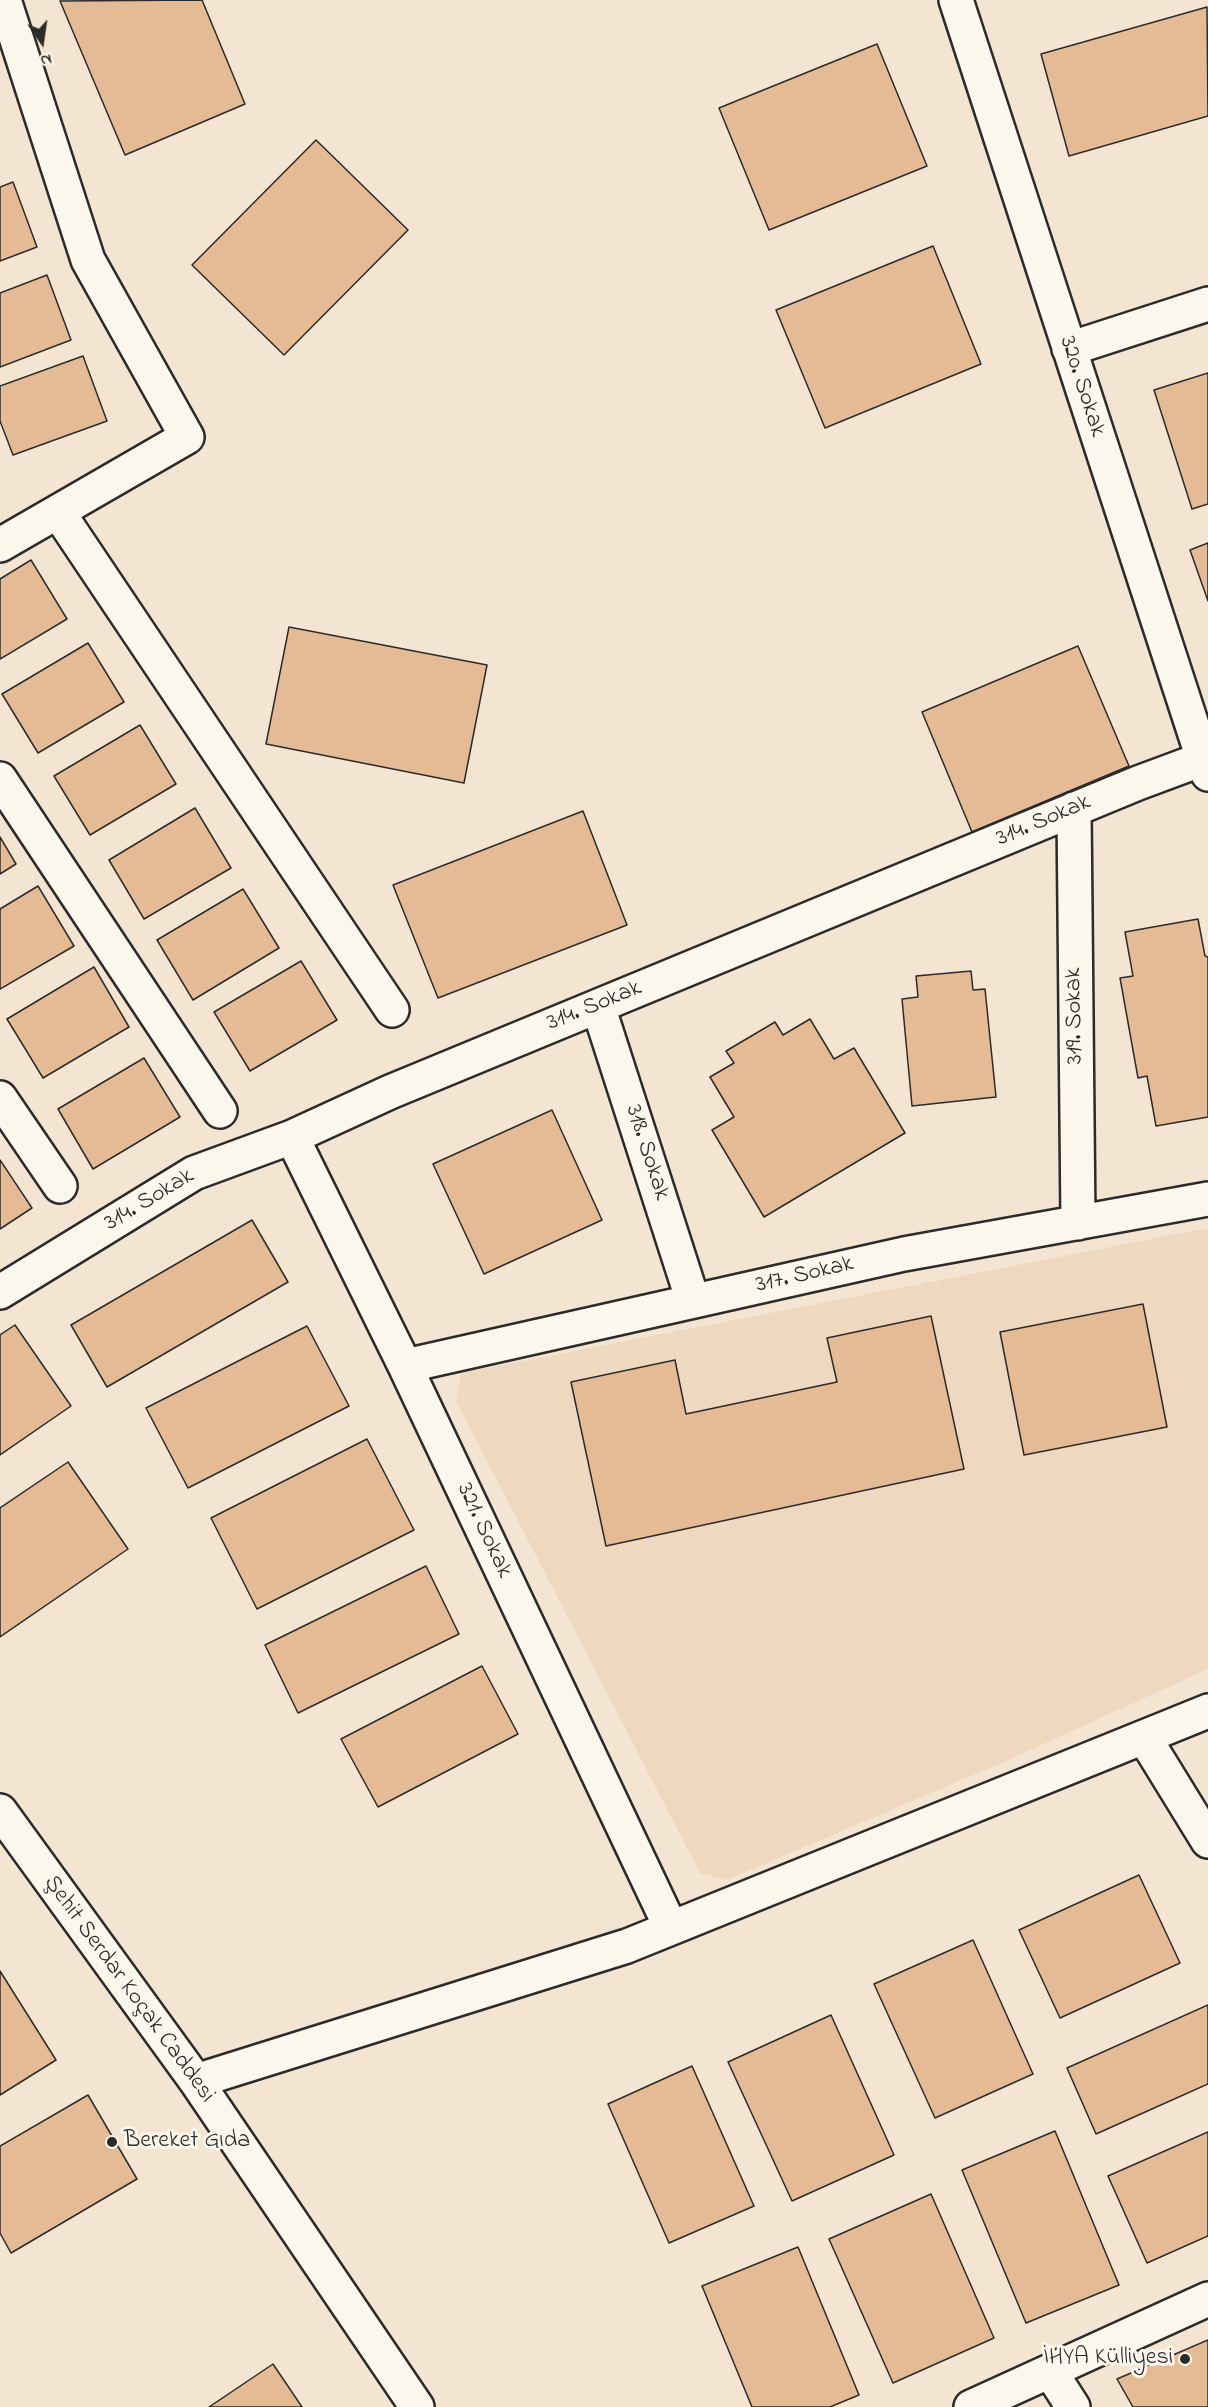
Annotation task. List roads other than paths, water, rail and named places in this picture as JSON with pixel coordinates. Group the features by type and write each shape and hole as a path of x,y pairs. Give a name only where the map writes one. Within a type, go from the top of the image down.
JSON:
{"street":[{"path":"1,543 187,437 88,260 4,0"},
{"name":"320. Sokak","path":"956,0 1206,764"},
{"path":"1069,349 1208,304"},
{"path":"57,512 392,1010"},
{"name":"314. Sokak","path":"0,1292 194,1173 292,1137 390,1092 1138,783 1206,764"},
{"path":"0,779 220,1111"},
{"name":"319. Sokak","path":"1074,809 1078,1222"},
{"name":"318. Sokak","path":"598,1006 693,1301"},
{"path":"0,1098 60,1186"},
{"name":"321. Sokak","path":"292,1137 405,1366 671,1928"},
{"name":"317. Sokak","path":"405,1366 904,1254 1208,1199"},
{"path":"196,2081 627,1946 1208,1711"},
{"path":"1144,1737 1208,1841"},
{"name":"Şehit Serdar Koçak Caddesi","path":"5,1831 196,2081 417,2407"},
{"path":"971,2407 1208,2299"},
{"path":"1050,2371 1073,2407"}],"place":[{"name":"Bereket Gıda","path":"112,2142"},
{"name":"İHYA Külliyesi","path":"1185,2359"}]}
